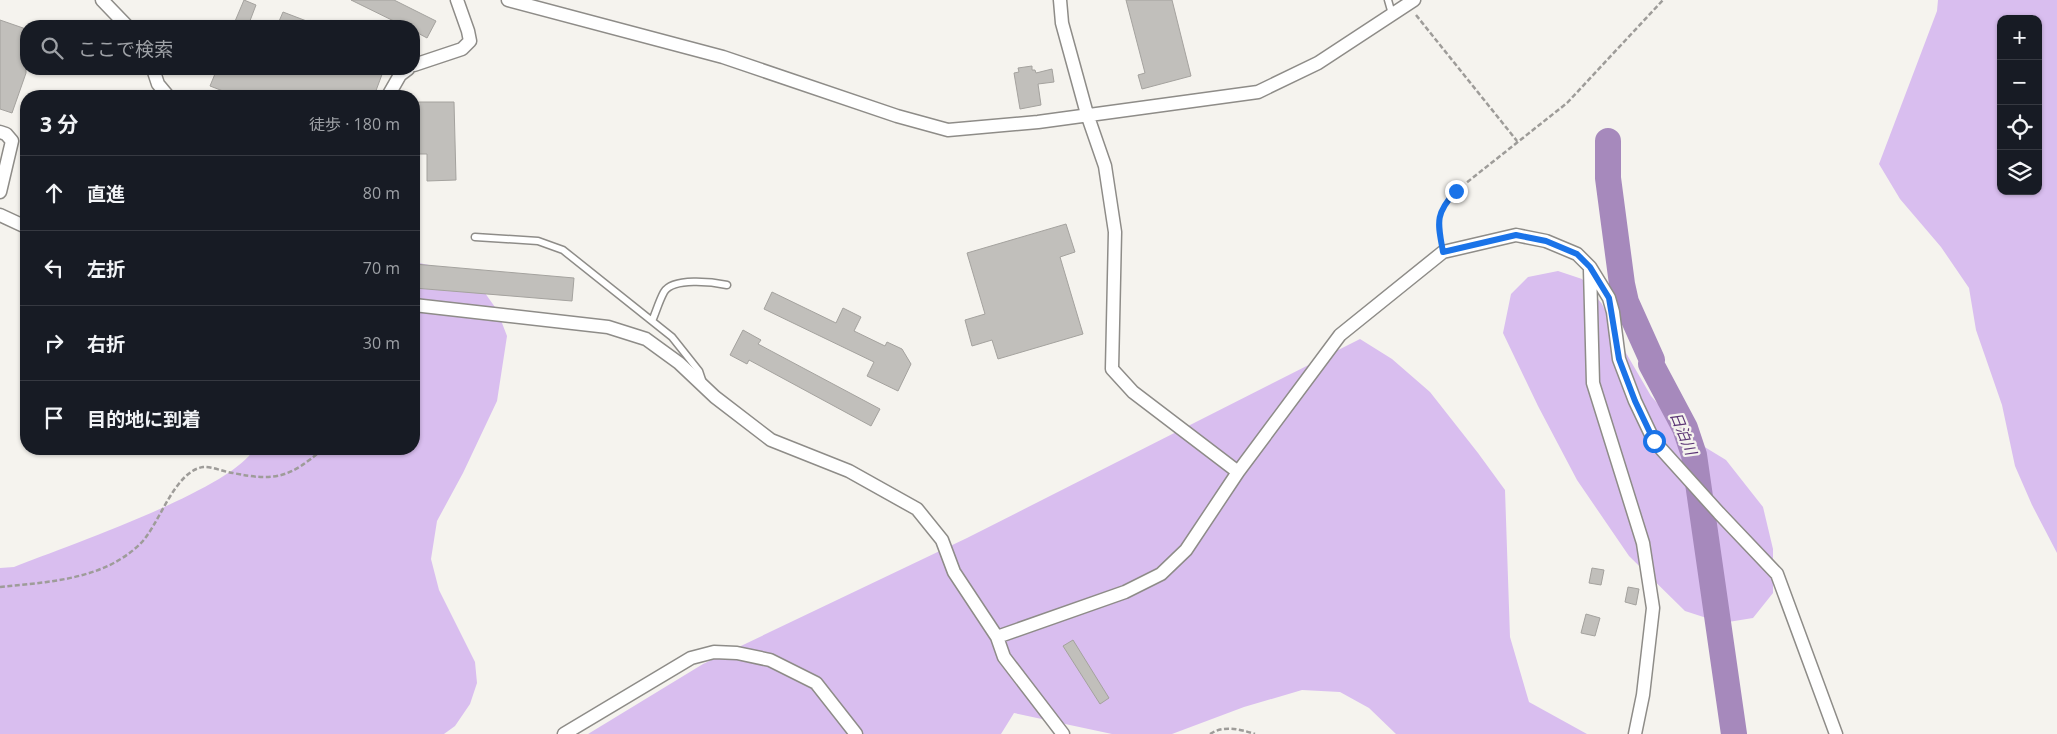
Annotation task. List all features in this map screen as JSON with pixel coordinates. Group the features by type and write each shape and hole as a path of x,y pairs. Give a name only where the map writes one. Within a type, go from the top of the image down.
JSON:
{"street":[{"path":"102,0 121,20"},
{"path":"420,63 462,49 470,41 457,0"},
{"path":"508,0 723,57 897,116 948,130 1038,122 1258,92 1318,63 1409,1"},
{"path":"1060,0 1062,24 1087,114 1105,166 1115,232 1112,369 1133,392 1238,472"},
{"path":"155,75 158,84 163,90"},
{"path":"391,90 400,75"},
{"path":"0,132 6,134 12,141 0,192"},
{"path":"0,215 20,224"},
{"path":"997,637 1124,592 1161,574 1186,550 1238,472 1340,334 1443,252 1516,235 1546,241 1577,254 1590,267 1609,298 1619,359 1635,401 1654,441 1719,513 1778,574 1836,734"},
{"path":"1590,267 1593,383 1643,543 1653,608 1643,695 1635,734"},
{"path":"420,305 608,327 646,339 679,363 704,386 771,440 849,471 917,509 942,540 954,572 997,637 1004,657 1062,734"},
{"path":"564,734 691,658 714,652 737,653 770,660 816,683 856,734"}],"lane":[{"path":"1388,0 1392,14"},
{"path":"475,237 538,241 563,250 672,337 699,371 704,386"},
{"path":"652,321 665,290 674,285 702,281 727,285"}],"path":[{"path":"1443,252 1438,222 1444,204 1456,191 1567,103 1663,0"},
{"path":"1409,1 1517,141"},
{"path":"0,587 44,582 99,572 122,559 140,545 151,531 176,488 190,473 203,467 256,478 280,477 305,464 315,455"},
{"path":"1210,734 1216,730 1235,728 1255,734"}],"shaded area":[{"path":"1938,0 2057,0 2057,553 2032,505 2015,466 2002,405 1976,330 1969,288 1941,247 1900,199 1879,164 1937,11"},
{"path":"420,263 429,265 485,293 497,310 507,336 497,401 463,473 437,521 431,559 439,590 475,662 477,683 470,704 455,726 444,734 0,734 0,568 14,567 144,516 214,482 239,465 248,455 420,455"},
{"path":"1558,271 1582,279 1602,304 1626,353 1651,396 1685,435 1726,460 1763,507 1773,549 1773,593 1753,618 1722,623 1685,611 1629,556 1577,480 1538,406 1503,333 1511,294 1528,277"},
{"path":"1360,339 1392,359 1430,392 1505,490 1510,637 1529,702 1587,734 1396,734 1369,708 1340,692 1302,690 1244,707 1172,734 1112,734 1014,713 1001,734 588,734 703,664 967,538"}],"building":[{"path":"244,0 256,5 250,20 236,20"},
{"path":"351,0 394,0 436,21 427,38 420,34 420,20 392,20"},
{"path":"1126,0 1172,0 1191,76 1142,89 1138,75 1145,73"},
{"path":"283,12 304,20 280,20"},
{"path":"0,20 20,27 20,75 25,75 12,113 0,109"},
{"path":"1032,66 1032,70 1035,70 1036,73 1052,69 1054,82 1038,84 1041,105 1020,109 1014,73 1019,72 1018,68"},
{"path":"215,75 382,75 376,90 220,90 210,86"},
{"path":"420,102 454,102 456,180 427,181 427,154 420,154"},
{"path":"1066,224 1075,252 1060,257 1083,334 998,359 992,340 972,346 965,320 985,314 967,253"},
{"path":"420,265 574,278 572,301 420,288"},
{"path":"772,292 836,323 843,308 861,317 854,331 885,346 887,342 902,349 911,364 898,391 867,376 874,362 764,309"},
{"path":"743,330 761,340 758,344 880,409 871,426 749,360 747,364 730,355"},
{"path":"1592,568 1604,570 1601,585 1589,583"},
{"path":"1628,587 1639,589 1636,605 1625,602"},
{"path":"1586,614 1600,618 1595,636 1581,633"},
{"path":"1073,640 1109,698 1100,704 1063,646"}],"waterway":[{"name":"日泊川","path":"1608,141 1608,178 1626,302 1652,360 1651,364 1685,428 1694,455 1734,734"}],"route":[{"path":"1456,191 1444,204 1438,222 1443,252 1516,235 1546,241 1577,254 1590,267 1609,298 1613,312 1619,359 1635,401 1654,441"}]}
